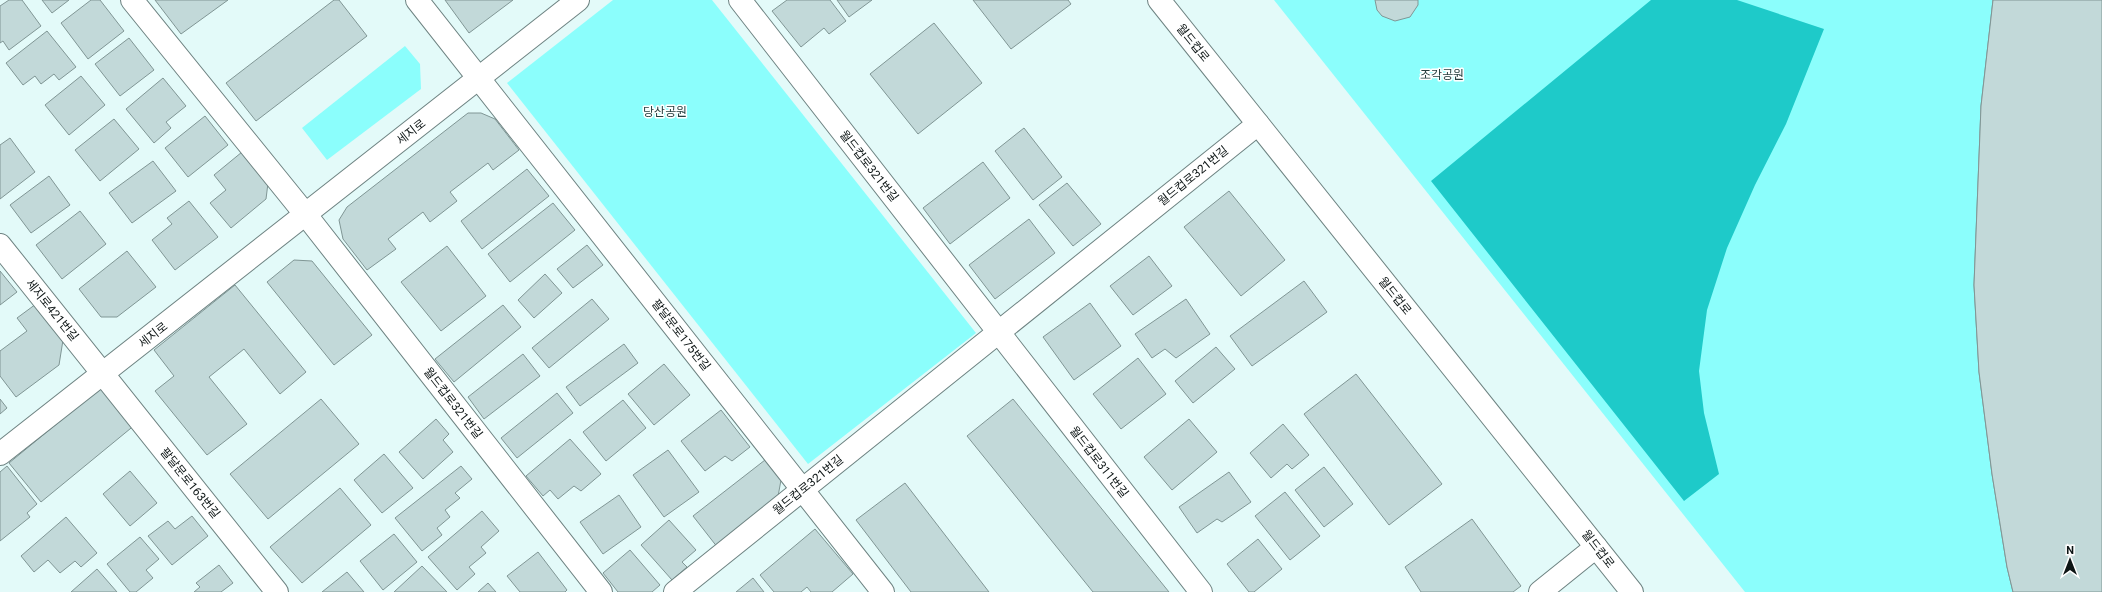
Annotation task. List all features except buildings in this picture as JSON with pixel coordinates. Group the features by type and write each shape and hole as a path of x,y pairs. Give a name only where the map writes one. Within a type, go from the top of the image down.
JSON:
{"street":[{"path":"132,0 306,215"},
{"path":"417,0 478,79"},
{"name":"세지로","path":"0,454 578,0"},
{"name":"월드컵로321번길","path":"740,0 998,333"},
{"name":"월드컵로","path":"1158,0 1632,592"},
{"name":"팔달문로175번길","path":"478,79 883,592"},
{"name":"월드컵로321번길","path":"675,592 1258,124"},
{"name":"월드컵로321번길","path":"306,215 601,592"},
{"name":"세지로421번길","path":"0,245 103,374"},
{"name":"월드컵로311번길","path":"998,333 1201,592"},
{"name":"팔달문로163번길","path":"103,374 278,592"},
{"path":"1540,592 1596,547"}],"green space":[{"name":"당산공원","path":"613,0 712,0 976,333 808,464 507,83"},
{"name":"조각공원","path":"1274,0 2102,0 2102,592 1745,592"},
{"path":"405,46 420,64 421,89 327,160 302,128"}],"shaded area":[{"path":"1651,0 1737,0 1824,29 1786,124 1755,185 1727,248 1707,310 1699,371 1704,413 1719,474 1684,501 1431,181"}]}
